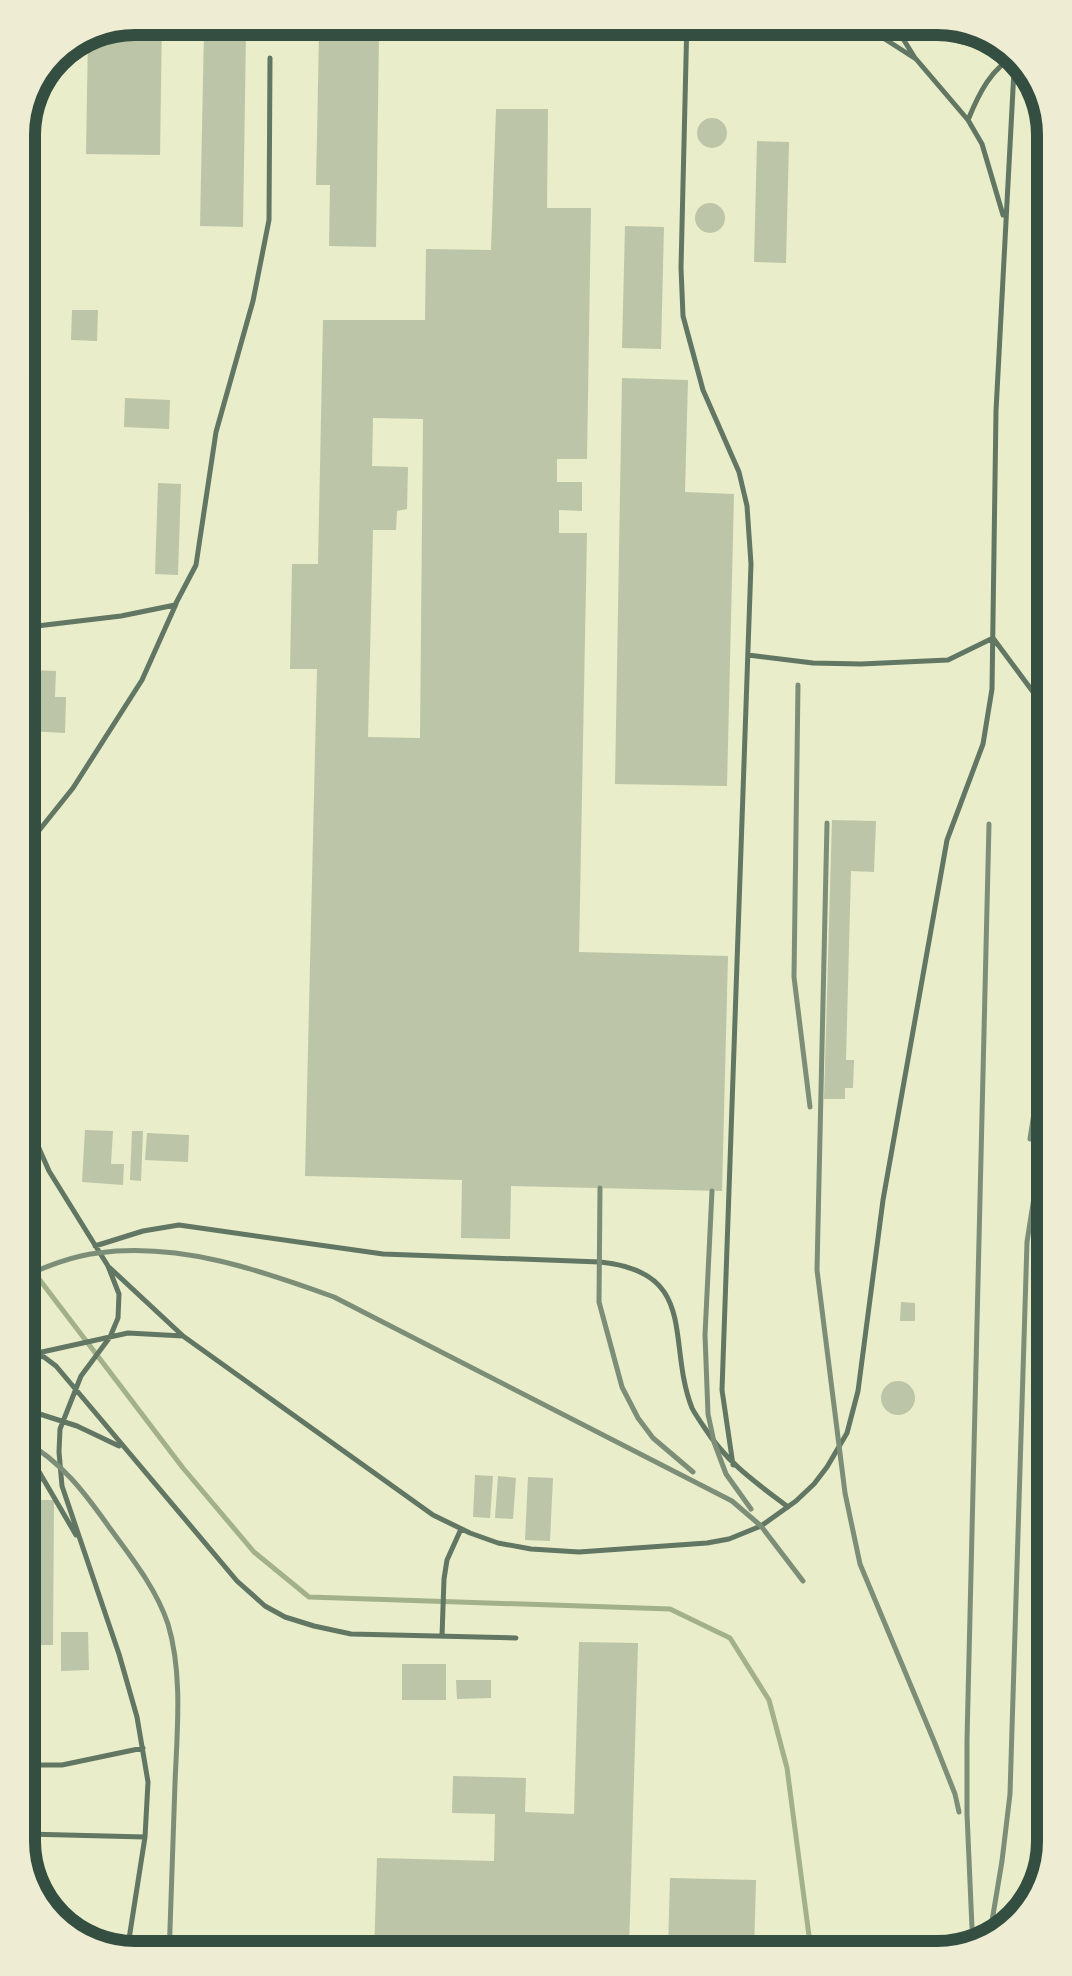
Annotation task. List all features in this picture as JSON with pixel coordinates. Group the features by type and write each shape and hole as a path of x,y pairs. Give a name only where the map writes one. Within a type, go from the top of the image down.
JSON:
{"lane":[{"path":"686,35 683,316 703,390 739,472 748,506 751,564 722,1390 733,1465"},
{"path":"879,35 916,59"},
{"path":"901,35 968,120 982,144 1005,222"},
{"path":"946,35 979,45"},
{"path":"35,626 175,606 196,565 216,432 254,301 269,220 270,58"},
{"path":"968,120 984,84 1005,62"},
{"path":"108,1266 183,1336 433,1515 498,1542 579,1552 730,1539 761,1526 814,1484 847,1433 858,1391 882,1200 946,840 983,744 992,689 996,411 1014,71"},
{"path":"35,837 74,788 142,680 177,601"},
{"path":"748,656 845,664 948,660 992,638"},
{"path":"992,638 1037,697"},
{"path":"35,1141 48,1172 108,1266 119,1294 118,1318 110,1337 85,1370 60,1429 60,1466 62,1486 138,1718 148,1782 145,1837 129,1941"},
{"path":"95,1246 179,1225 383,1254 600,1262 640,1271 663,1288 676,1317 692,1408 733,1465 788,1506"},
{"path":"35,1353 128,1333 183,1336"},
{"path":"35,1355 56,1366 237,1581 265,1606 285,1617 351,1634 516,1638"},
{"path":"35,1413 77,1426 124,1449"},
{"path":"35,1465 82,1546"},
{"path":"35,1474 44,1481"},
{"path":"442,1636 446,1560 461,1529"},
{"path":"35,1765 62,1765 143,1748"},
{"path":"35,1834 145,1837"}],"building":[{"path":"162,35 160,155 86,154 88,47 122,36"},
{"path":"204,35 246,35 243,227 200,226"},
{"path":"319,35 379,35 376,247 329,246 330,185 316,185"},
{"path":"496,109 548,109 547,208 591,208 587,459 557,459 557,482 582,482 582,511 559,510 559,533 587,533 579,952 728,956 722,1191 511,1186 510,1239 461,1238 462,1180 305,1176 317,669 290,669 292,564 318,564 323,320 425,320 426,249 491,250","holes":["373,418 423,419 420,738 368,737 373,530 396,530 397,511 407,509 408,467 372,466"]},
{"path":"712,118 723,122 727,133 723,144 712,148 701,144 697,133 701,122"},
{"path":"757,141 789,142 786,263 754,262"},
{"path":"710,203 721,207 725,218 721,229 710,233 699,229 695,218 699,207"},
{"path":"625,226 664,227 661,349 622,348"},
{"path":"72,310 98,310 97,341 71,340"},
{"path":"622,378 688,380 685,492 734,494 727,786 615,784"},
{"path":"125,398 170,400 169,429 124,427"},
{"path":"158,483 181,484 178,575 155,574"},
{"path":"35,670 56,671 55,697 66,697 65,733 35,731"},
{"path":"832,820 876,821 874,872 851,871 846,1060 854,1060 853,1088 845,1088 845,1099 824,1099"},
{"path":"85,1130 113,1131 111,1164 124,1164 123,1185 82,1182"},
{"path":"132,1131 143,1131 141,1181 130,1180"},
{"path":"147,1133 189,1135 188,1162 145,1160"},
{"path":"901,1302 915,1303 915,1321 900,1321"},
{"path":"898,1381 910,1386 915,1398 910,1410 898,1415 886,1410 881,1398 886,1386"},
{"path":"475,1475 493,1476 490,1518 473,1517"},
{"path":"498,1476 516,1478 513,1519 495,1518"},
{"path":"528,1477 553,1478 550,1541 525,1540"},
{"path":"35,1500 54,1500 53,1645 35,1645"},
{"path":"61,1632 88,1632 89,1670 61,1671"},
{"path":"579,1642 638,1643 629,1941 374,1941 377,1858 494,1861 495,1814 452,1813 453,1776 526,1778 525,1812 574,1814"},
{"path":"402,1664 446,1664 446,1700 402,1700"},
{"path":"456,1680 491,1680 491,1698 457,1699"},
{"path":"670,1878 756,1880 754,1941 668,1941"}],"waterway":[{"path":"35,1274 183,1468 254,1552 309,1597 670,1609 730,1638 769,1700 787,1768 810,1941"}],"railway":[{"path":"798,685 794,977 810,1107"},
{"path":"827,823 817,1270 845,1493 860,1564 934,1741 959,1812"},
{"path":"972,1928 967,1740 989,824"},
{"path":"1030,1139 1037,1093"},
{"path":"991,1924 1010,1794 1027,1242 1037,1186"},
{"path":"600,1188 599,1302 622,1387 653,1438 693,1472"},
{"path":"712,1191 705,1335 708,1414 726,1474 751,1509"},
{"path":"35,1272 88,1254 159,1251 248,1268 334,1297 732,1501 761,1526 803,1581"},
{"path":"35,1448 61,1468 91,1502 142,1573 168,1624 176,1663 178,1703 170,1941"}]}
